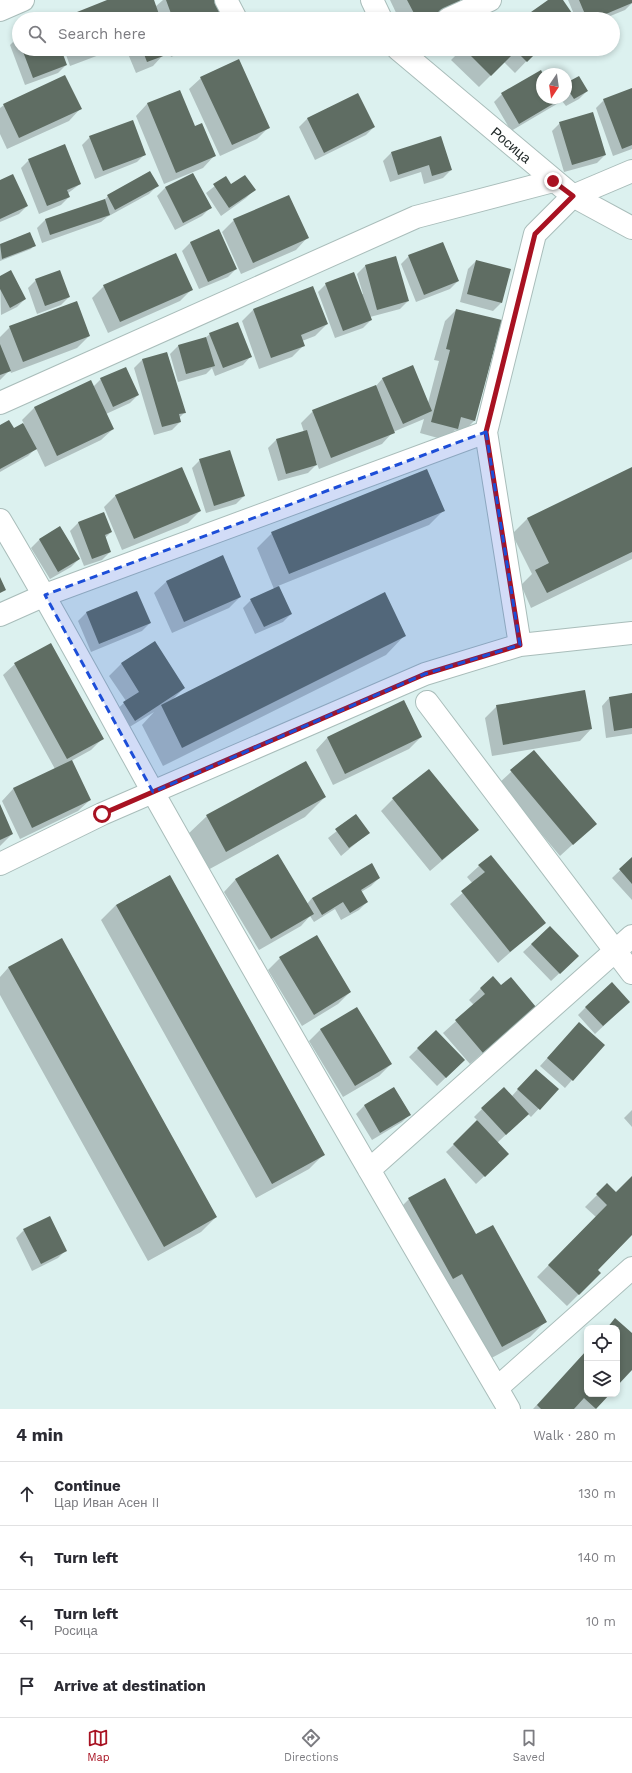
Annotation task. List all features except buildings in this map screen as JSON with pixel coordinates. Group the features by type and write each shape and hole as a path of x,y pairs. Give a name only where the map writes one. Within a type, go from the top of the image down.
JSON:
{"street":[{"path":"0,10 24,0"},
{"path":"226,0 232,12"},
{"path":"372,0 378,12"},
{"path":"463,12 490,0"},
{"name":"Росица","path":"406,56 553,181 573,196 632,228"},
{"path":"520,645 486,432 535,234 573,196 632,171"},
{"path":"0,403 416,217 553,181"},
{"path":"0,615 45,595 486,432"},
{"path":"0,520 45,595 153,792 369,1170 509,1409"},
{"path":"0,864 102,814 425,674 520,645 632,633"},
{"path":"427,702 632,973"},
{"path":"369,1170 632,936"},
{"path":"497,1388 632,1268"}],"highlighted area":[{"path":"486,432 520,645 425,674 153,792 45,595"}],"route":[{"path":"102,814 425,674 520,645 486,432 535,234 573,196 553,181"}]}
